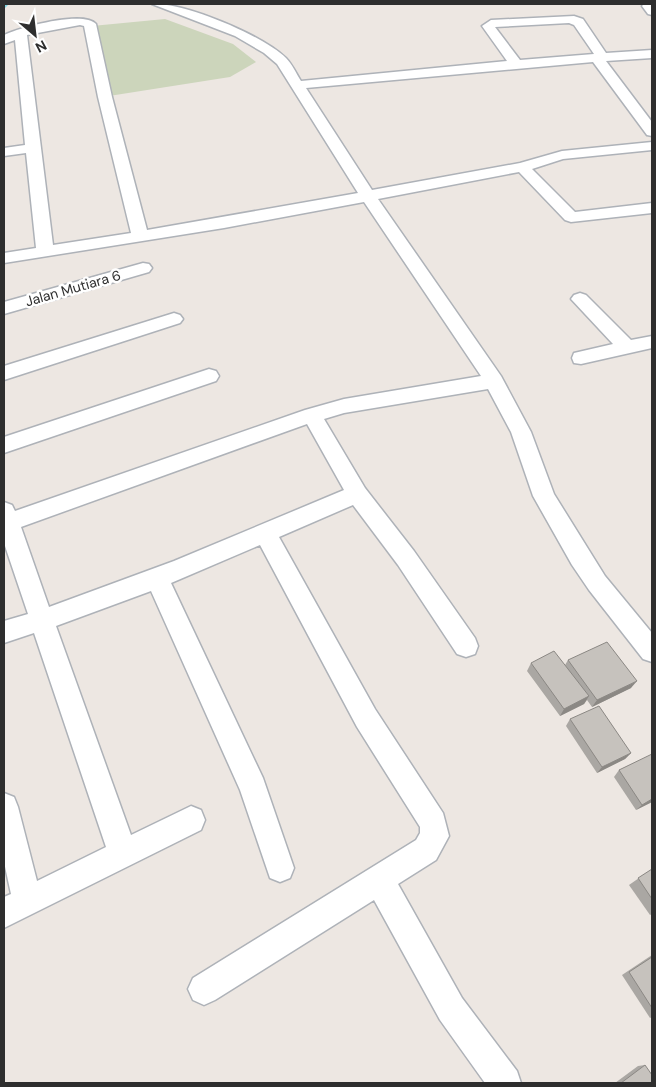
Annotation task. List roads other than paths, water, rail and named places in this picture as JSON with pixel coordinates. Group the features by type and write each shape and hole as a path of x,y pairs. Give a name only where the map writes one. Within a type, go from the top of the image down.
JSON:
{"street":[{"path":"158,4 254,40 275,55 298,85 367,195 494,381 521,432 536,479 557,520 597,583 643,624 652,651"},
{"path":"516,64 488,26 491,24 570,19 578,22 600,58 652,132"},
{"path":"4,40 20,32 81,21 90,24 105,97 140,236"},
{"path":"20,32 45,252"},
{"path":"298,85 516,64 652,54"},
{"path":"4,258 456,181 522,167 562,154 652,146"},
{"path":"4,152 34,148"},
{"path":"522,167 571,217 652,208"},
{"name":"Jalan Mutiara 6","path":"4,308 143,268"},
{"path":"580,299 626,347"},
{"path":"4,373 174,319"},
{"path":"580,358 652,342"},
{"path":"4,445 209,376"},
{"path":"123,854 5,520 312,415 344,406 494,381"},
{"path":"312,415 357,494 409,563 466,646"},
{"path":"4,632 42,621 157,578 357,494"},
{"path":"204,989 426,850 435,836 433,823 366,718 265,533"},
{"path":"157,578 253,788 280,868"},
{"path":"4,807 16,907 191,820"},
{"path":"379,880 451,1009 505,1083"}],"waterway":[{"path":"4,8 7,4"}]}
